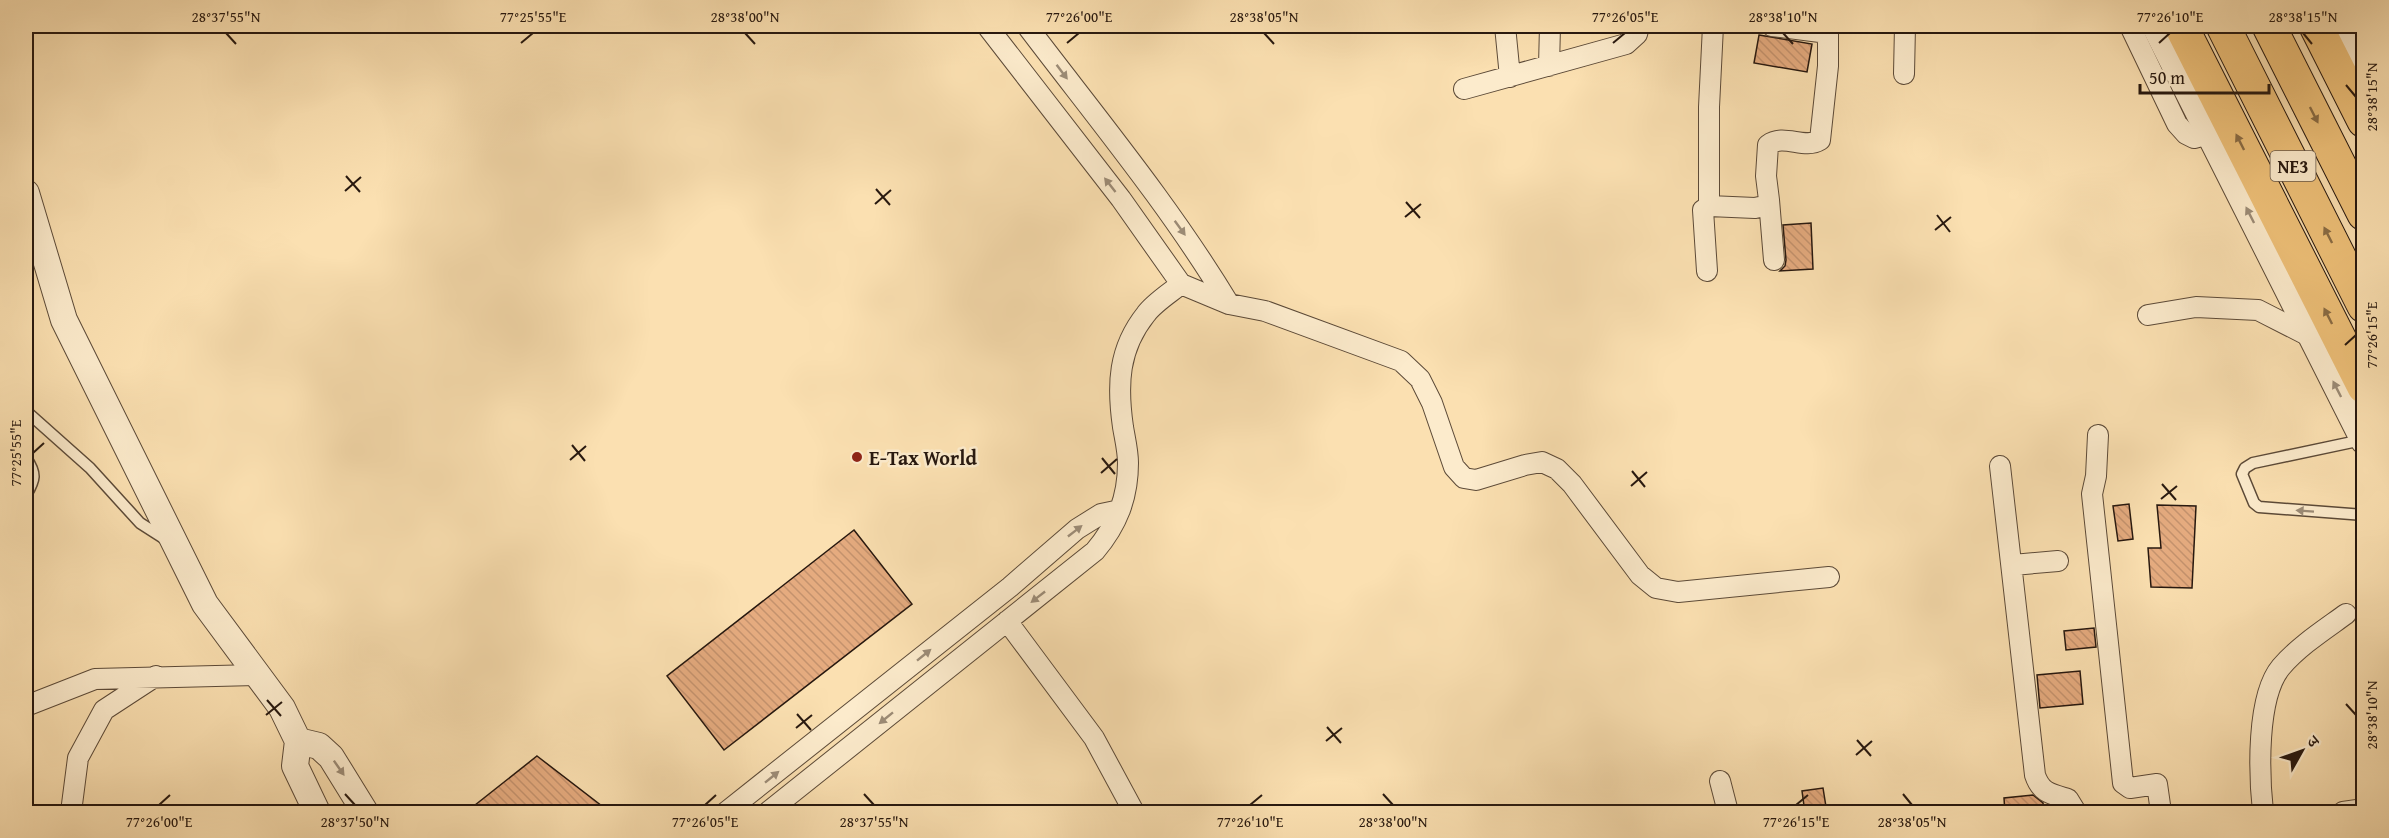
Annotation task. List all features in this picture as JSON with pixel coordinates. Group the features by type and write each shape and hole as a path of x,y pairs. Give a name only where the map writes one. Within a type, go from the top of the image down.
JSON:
{"highway":[{"path":"2181,26 2364,387"},
{"name":"NE3","path":"2223,26 2364,306"},
{"name":"NE3","path":"2269,26 2364,214"},
{"path":"2316,26 2364,121"}],"street":[{"path":"987,26 1121,199 1181,284 1230,304 1265,311 1401,361 1420,379 1432,403 1454,467 1464,478 1476,480 1542,462 1557,469 1572,484 1640,575 1656,588 1678,592 1829,578"},
{"path":"1027,26 1164,205 1230,304"},
{"path":"1505,26 1509,77"},
{"path":"1549,66 1550,26"},
{"path":"1464,89 1626,44 1637,34 1639,26"},
{"path":"1709,206 1709,107 1713,26"},
{"path":"1772,26 1828,29 1828,66 1820,140 1808,144 1779,140 1768,145 1766,176 1774,260"},
{"path":"1904,74 1905,26"},
{"path":"2130,26 2160,60 2209,134 2363,441"},
{"path":"2155,26 2160,60"},
{"path":"2346,26 2364,61"},
{"path":"26,193 64,320 205,604 282,708 298,741 295,766 317,813"},
{"path":"1707,270 1703,210 1709,206 1755,208 1764,206 1769,200"},
{"path":"768,813 1095,551 1112,531 1125,492 1128,463 1120,405 1120,371 1129,341 1146,312 1181,284"},
{"path":"2148,315 2196,308 2251,309 2271,316 2311,337"},
{"path":"2098,435 2096,476 2092,494 2123,783 2130,788 2157,784 2161,813"},
{"path":"2000,466 2035,774 2039,786 2050,794 2068,799 2076,813"},
{"path":"726,813 974,616 1077,529 1101,514 1120,510"},
{"path":"2013,565 2058,561"},
{"path":"2263,813 2260,762 2267,693 2272,680 2296,652 2346,614"},
{"path":"974,616 988,636"},
{"path":"1007,621 1094,738 1134,813"},
{"path":"26,706 95,679 257,675"},
{"path":"70,813 78,758 104,710 156,676"},
{"path":"298,741 319,746 331,758 365,813"},
{"path":"1720,781 1728,813"},
{"path":"2343,813 2364,809"}],"lane":[{"path":"26,411 90,468 140,523 178,547"},
{"path":"2363,441 2253,463 2242,474 2254,502 2259,507 2364,515"},
{"path":"26,458 34,478 26,495"}],"building":[{"path":"1759,35 1812,44 1807,72 1754,63"},
{"path":"1811,223 1813,269 1780,271 1785,266 1786,260 1783,225"},
{"path":"2129,504 2133,539 2118,541 2113,506"},
{"path":"2157,505 2196,506 2192,588 2151,587 2148,548 2161,548"},
{"path":"854,530 912,604 724,750 667,676"},
{"path":"2094,628 2096,647 2066,650 2064,631"},
{"path":"2080,671 2083,704 2040,708 2037,675"},
{"path":"537,756 611,813 465,813"},
{"path":"1823,788 1827,813 1805,813 1802,791"},
{"path":"2033,795 2043,803 2044,813 2005,813 2004,798"}],"place":[{"name":"E-Tax World","path":"857,457"}]}
